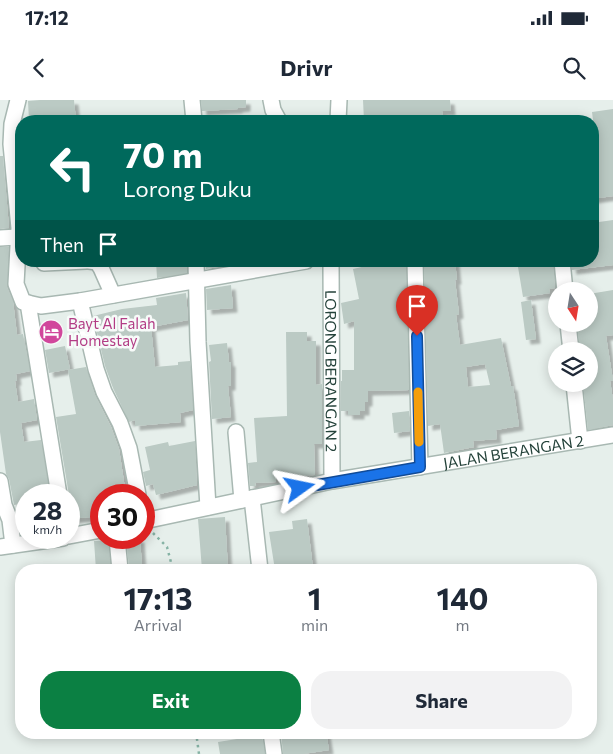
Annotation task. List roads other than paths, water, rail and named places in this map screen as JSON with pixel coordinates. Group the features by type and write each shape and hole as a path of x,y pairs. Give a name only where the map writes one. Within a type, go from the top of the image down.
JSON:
{"street":[{"path":"15,172 6,125 18,100"},
{"path":"192,100 193,115"},
{"path":"271,100 276,115"},
{"path":"338,115 339,100"},
{"path":"0,238 15,237"},
{"path":"17,267 16,284 23,302 41,306 195,281 263,267"},
{"path":"101,267 113,295"},
{"path":"196,267 208,507"},
{"name":"LORONG BERANGAN 2","path":"331,267 332,481"},
{"path":"415,267 420,467"},
{"path":"563,267 564,282"},
{"path":"80,301 96,369 129,448 136,484"},
{"path":"28,303 57,484"},
{"path":"575,392 580,441"},
{"path":"236,432 259,564"},
{"name":"JALAN BERANGAN 2","path":"155,523 208,507 332,481 613,435"},
{"path":"0,481 4,505 10,517 7,546"},
{"path":"118,549 119,564"},
{"path":"272,739 274,754"}],"place":[{"name":"Bayt Al Falah Homestay","path":"51,332"}]}
